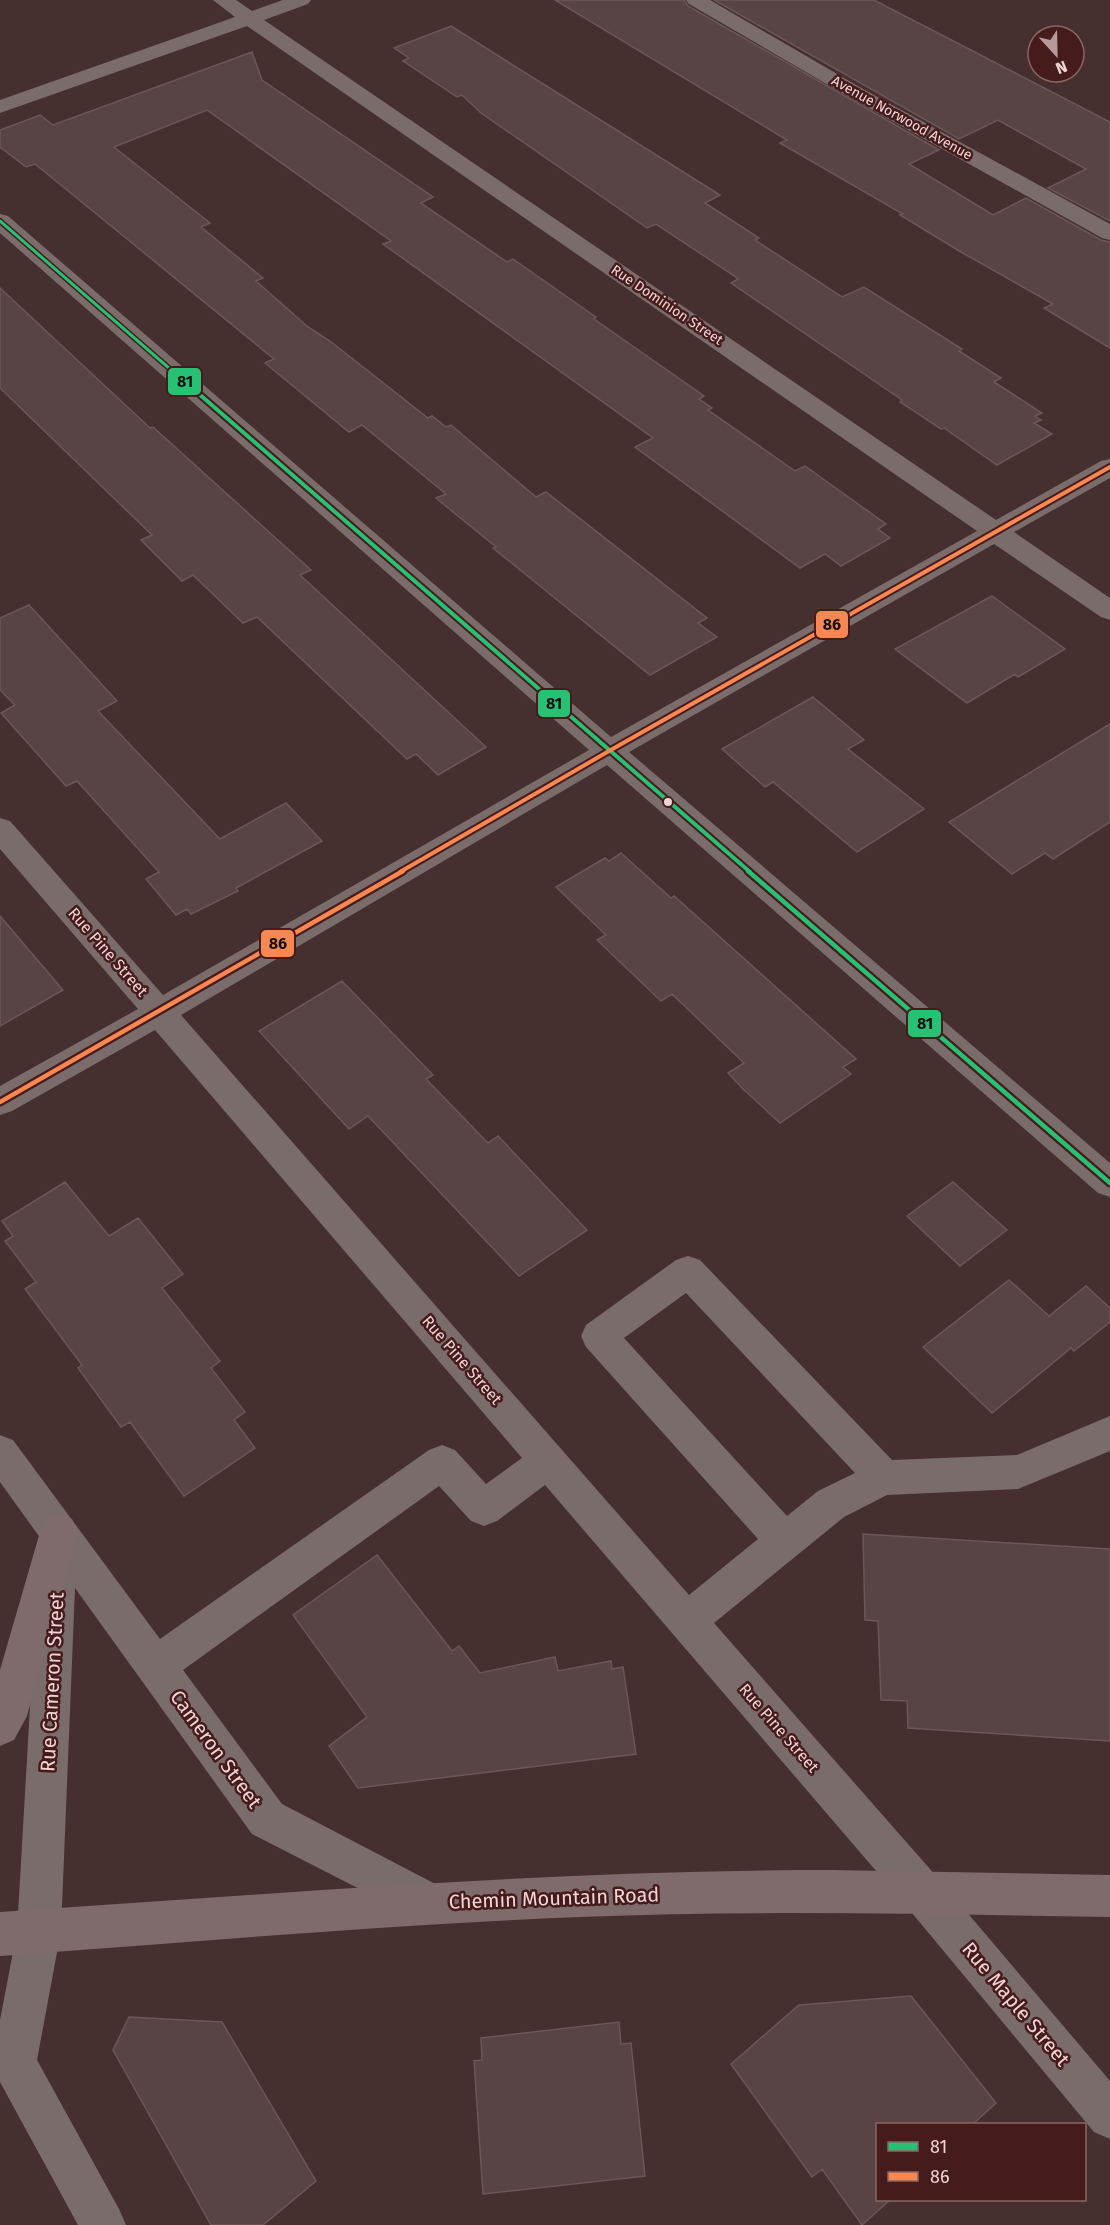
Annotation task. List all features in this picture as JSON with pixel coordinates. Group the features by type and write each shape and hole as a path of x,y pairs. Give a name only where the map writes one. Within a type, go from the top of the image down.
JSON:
{"main road":[{"path":"0,1726 7,1716 59,1532"},
{"name":"Chemin Mountain Road","path":"20,1932 429,1903 664,1893 922,1892 1110,1896"}],"street":[{"name":"Rue Dominion Street","path":"223,0 1110,612"},
{"path":"0,107 301,0"},
{"name":"Avenue Norwood Avenue","path":"696,0 866,99 1110,233"},
{"path":"0,221 609,751 1105,1170"},
{"path":"0,1102 160,1012 609,751 998,533 1110,467"},
{"name":"Rue Pine Street","path":"0,829 922,1892"},
{"path":"785,1541 599,1336 688,1270 884,1478"},
{"path":"687,1621 831,1504 884,1478 1018,1472 1110,1433"},
{"path":"0,1452 59,1532"},
{"path":"155,1666 442,1462 484,1508 548,1460"},
{"name":"Cameron Street","path":"59,1532 267,1819 429,1903"},
{"name":"Rue Cameron Street","path":"59,1532 20,1932 14,2063 103,2225"},
{"name":"Rue Maple Street","path":"922,1892 1110,2116"}],"building":[{"path":"555,0 684,0 688,6 939,150 909,164 993,215 1026,198 1101,240 1110,242 1110,348 1044,308 1053,304 961,252 900,215 903,214 780,143 787,140"},
{"path":"714,0 874,0 1026,79 1026,84 1036,84 1110,122 1110,221 1048,188 1086,169 998,120 959,139"},
{"path":"451,26 720,195 705,203 759,238 755,240 842,297 864,287 962,349 959,351 1001,378 994,382 1042,413 1035,416 1041,420 1034,423 1052,434 997,465 944,428 941,429 900,402 902,400 731,283 738,279 736,277 656,224 647,228 481,113 462,95 457,97 403,61 409,58 394,48"},
{"path":"252,52 262,80 433,197 421,203 507,262 513,259 596,317 594,319 704,396 699,399 712,408 708,410 795,471 805,466 886,524 878,529 890,538 841,566 825,554 800,568 635,447 653,438 383,244 391,241 207,110 114,147 210,223 201,227 263,278 256,281 308,327 330,341 428,418 432,416 446,427 451,425 536,497 546,492 707,618 698,623 717,637 650,675 493,548 496,547 436,498 446,494 362,425 349,432 265,363 274,359 132,243 35,164 26,167 0,147 0,130 40,115 53,125"},
{"path":"0,288 150,428 153,427 311,570 300,575 486,747 438,775 416,754 407,759 257,617 243,623 193,575 182,581 141,540 152,535 0,388"},
{"path":"992,596 1065,649 1018,677 1015,674 967,703 895,649"},
{"path":"29,605 117,701 98,711 220,839 286,803 322,841 236,888 238,891 191,914 187,909 176,915 146,879 159,872 77,781 66,786 1,713 15,705 0,690 0,618"},
{"path":"813,697 864,740 848,749 924,809 857,852 773,782 765,787 722,749"},
{"path":"1110,724 1110,822 1053,859 1045,853 1012,874 949,822"},
{"path":"621,853 671,898 674,896 856,1059 843,1067 851,1074 780,1123 743,1089 728,1073 744,1063 672,994 661,1001 597,940 606,935 556,887 605,858 609,861"},
{"path":"0,916 63,990 0,1026"},
{"path":"342,981 433,1075 426,1079 488,1143 498,1136 587,1230 519,1276 368,1116 349,1129 259,1031"},
{"path":"65,1182 109,1236 138,1218 183,1274 162,1288 220,1361 211,1368 245,1412 234,1420 255,1448 184,1496 130,1422 121,1427 78,1368 82,1365 25,1289 36,1282 5,1241 13,1236 2,1221"},
{"path":"953,1182 1007,1230 960,1266 907,1216"},
{"path":"1009,1280 1049,1316 1086,1286 1110,1308 1110,1322 1074,1351 1071,1348 992,1413 923,1347"},
{"path":"863,1534 1110,1549 1110,1741 908,1728 907,1701 881,1700 878,1621 865,1620"},
{"path":"377,1555 452,1651 459,1646 480,1673 555,1657 558,1671 611,1661 612,1669 623,1667 636,1754 358,1788 329,1746 367,1717 293,1615"},
{"path":"911,1996 996,2103 974,2123 876,2123 876,2201 889,2201 862,2225 822,2169 812,2177 731,2064 799,2005"},
{"path":"129,2017 222,2022 316,2181 263,2225 211,2225 113,2050"},
{"path":"619,2022 621,2044 631,2043 645,2176 483,2194 474,2061 482,2060 481,2038"}],"transit line":[{"name":"81","path":"0,221 1110,1183"},
{"name":"86","path":"0,1102 160,1012 609,751 1110,467"}]}
